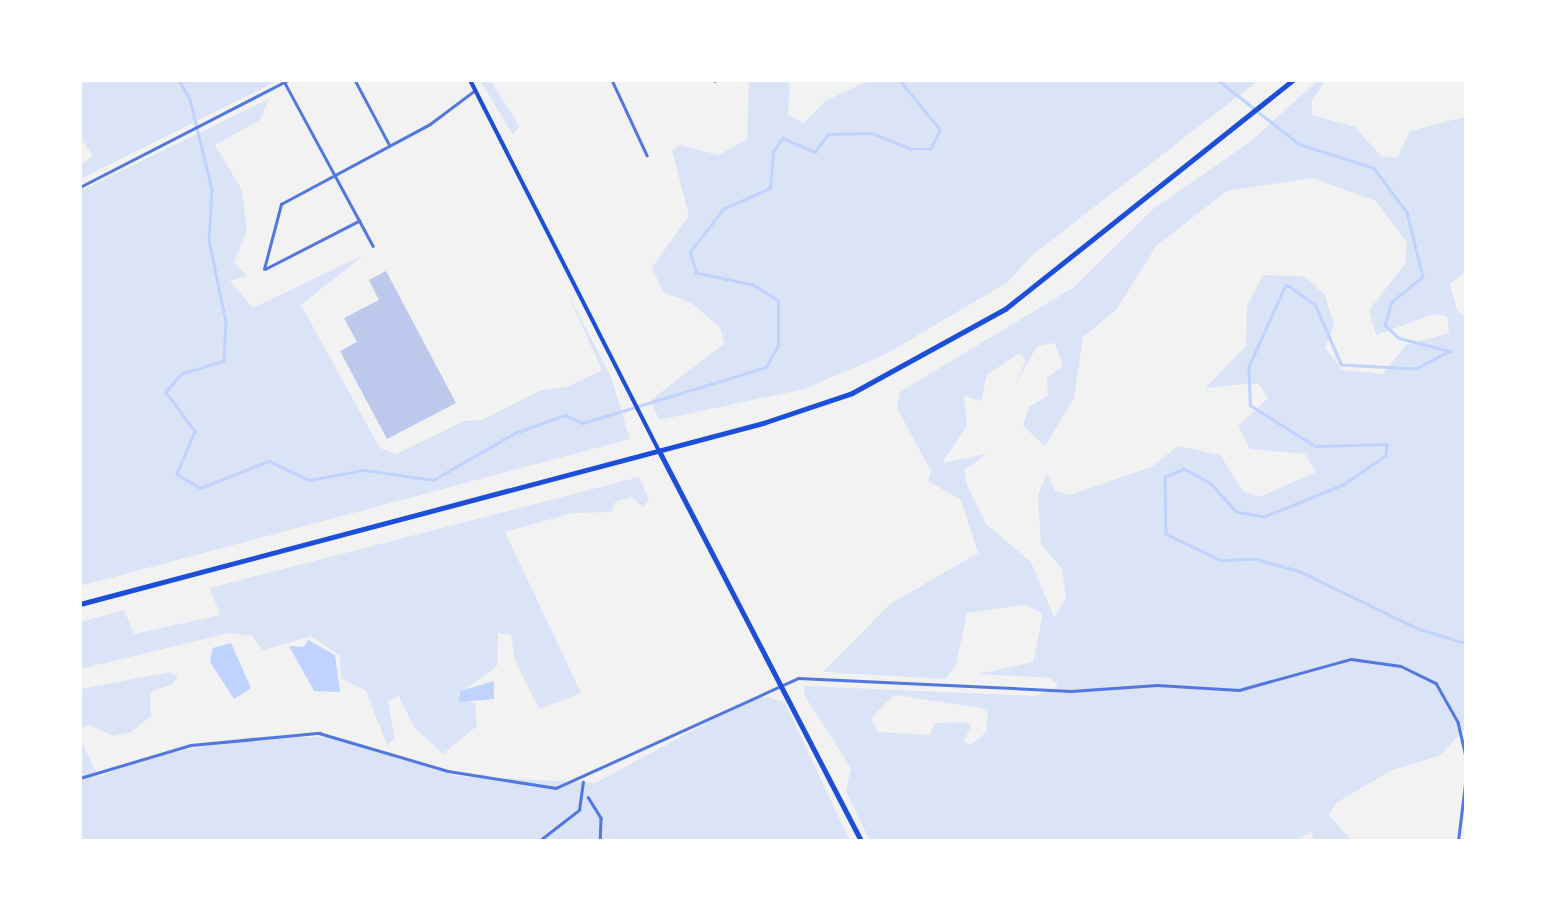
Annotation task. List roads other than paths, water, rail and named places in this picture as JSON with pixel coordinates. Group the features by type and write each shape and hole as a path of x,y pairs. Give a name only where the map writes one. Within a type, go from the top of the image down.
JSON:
{"main road":[{"path":"470,80 860,841"},
{"path":"80,604 660,451 832,401 939,350 1026,294 1293,80"}],"street":[{"path":"355,80 389,146"},
{"path":"612,80 648,155"},
{"path":"80,187 286,81 372,246"},
{"path":"359,220 264,270 279,206 389,146 475,91"},
{"path":"80,778 192,744 284,733 335,735 448,771 532,787 583,781 782,683 802,678 1071,691 1157,685 1239,690 1328,662 1368,660 1436,683 1458,722 1466,756"},
{"path":"1458,841 1466,776"},
{"path":"583,781 586,796 601,818 600,841"},
{"path":"540,841 574,814 586,796"}],"water":[{"path":"308,640 335,655 340,692 314,691 289,646 304,647"},
{"path":"231,643 251,688 234,699 210,662 213,648"},
{"path":"494,681 494,699 459,702 460,691"}],"waterway":[{"path":"179,80 190,99 212,190 209,240 226,322 224,361 182,374 166,392 195,431 177,474 200,488 269,461 309,480 364,470 433,480 515,433 565,415 583,423 766,367 778,345 778,301 753,285 696,273 690,252 723,209 770,188 773,152 782,138 815,152 828,134 872,133 911,149 930,149 940,130 899,80"},
{"path":"1218,80 1299,144 1374,168 1407,212 1423,277 1392,302 1385,325 1399,338 1450,351 1416,369 1341,365 1315,305 1286,285 1249,367 1250,405 1315,446 1387,444 1386,456 1343,485 1264,517 1236,512 1211,484 1184,469 1165,477 1166,534 1220,560 1256,559 1299,571 1419,629 1466,643"}]}
